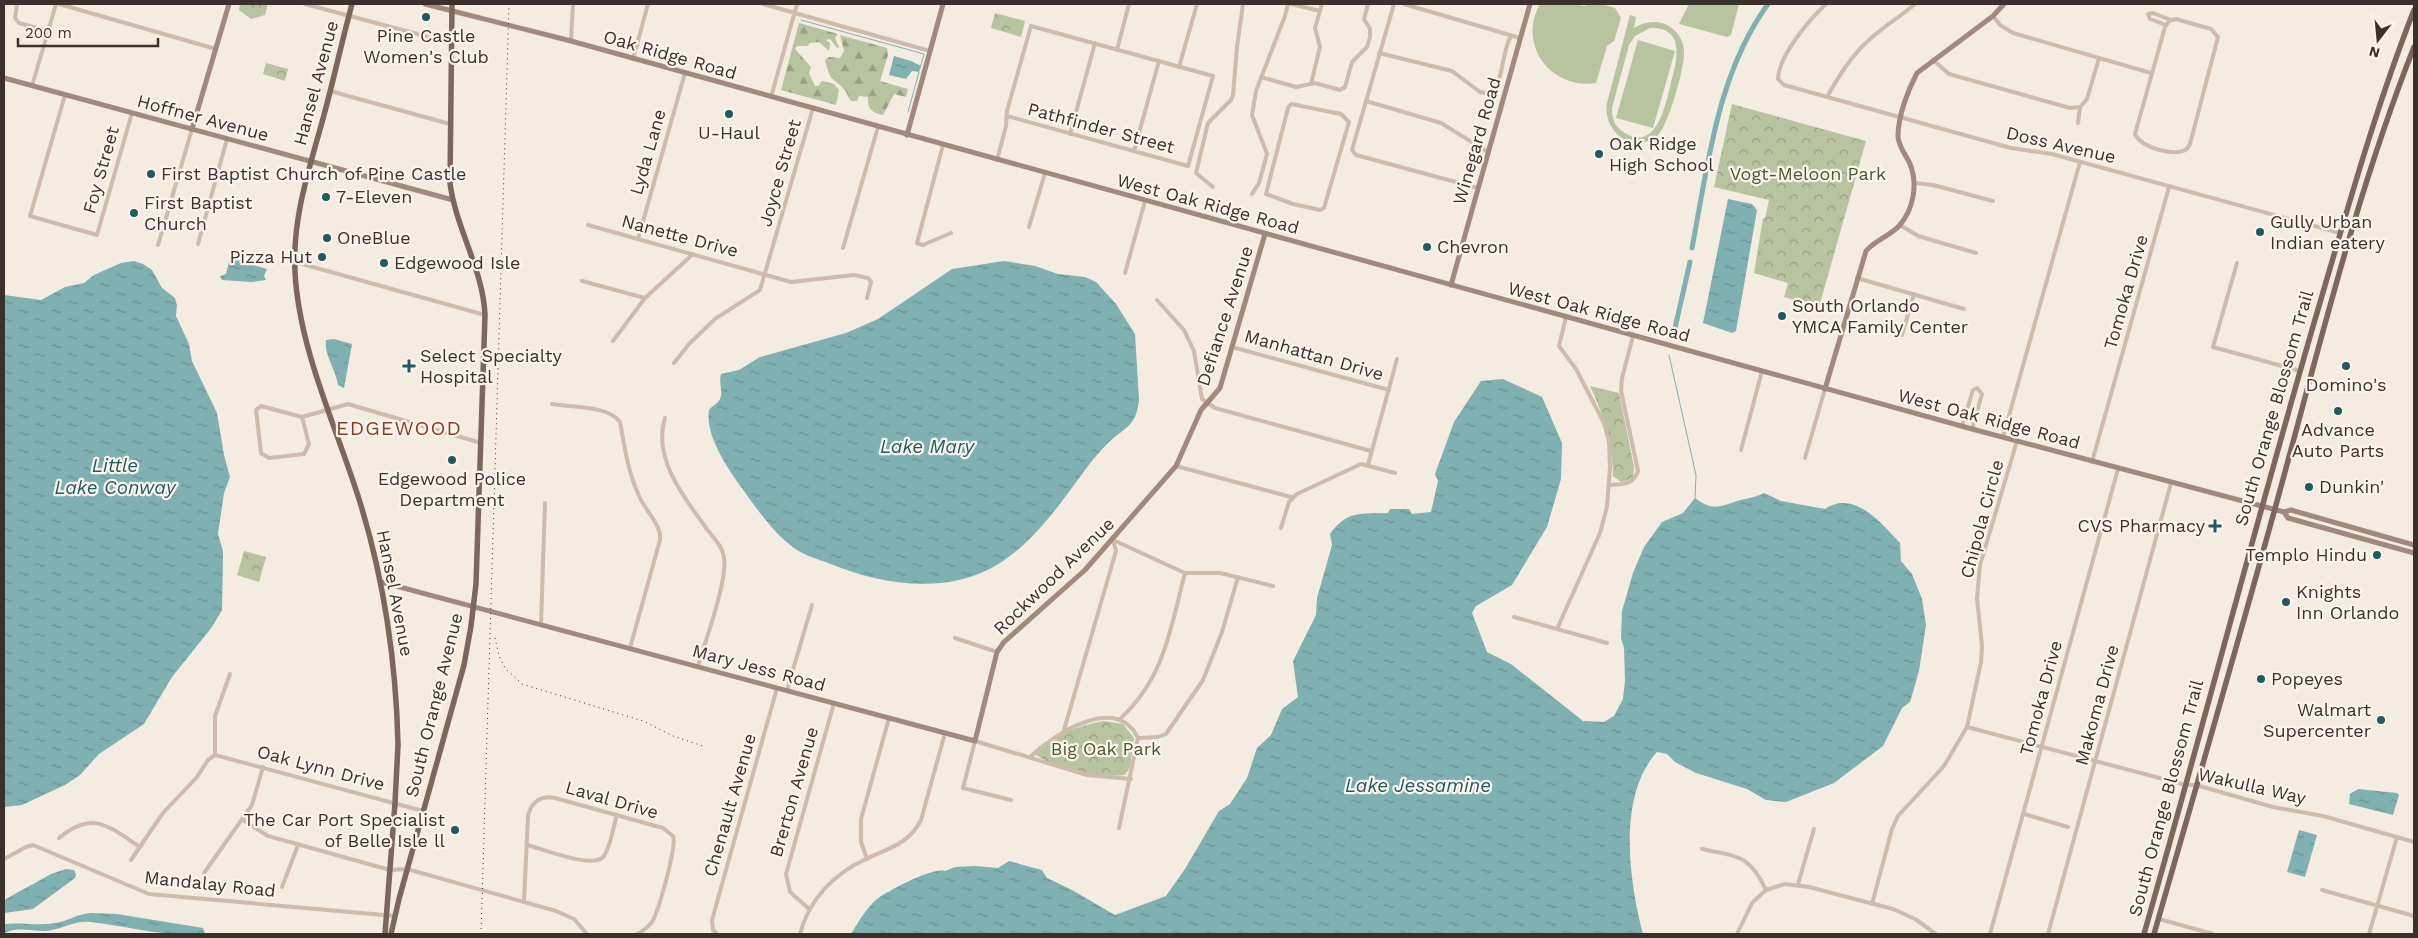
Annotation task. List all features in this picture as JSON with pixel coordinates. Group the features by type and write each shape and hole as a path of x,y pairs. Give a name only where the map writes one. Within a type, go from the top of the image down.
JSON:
{"main road":[{"name":"Hansel Avenue","path":"352,4 298,213 294,262 296,294 302,325 364,514 381,582 393,658 398,744 396,803 385,915 385,934"},
{"name":"South Orange Avenue","path":"391,934 407,869 464,664 474,608 482,442 485,315 480,279 453,200 450,173 452,4"},
{"name":"South Orange Blossom Trail","path":"2144,934 2261,506 2340,233 2391,72 2414,10"},
{"name":"South Orange Blossom Trail","path":"2154,934 2275,509 2346,244 2373,159 2414,47"},
{"path":"2367,145 2369,156 2373,159"},
{"path":"2340,233 2346,244"},
{"path":"2148,922 2152,924 2154,934"}],"street":[{"path":"17,4 14,18 19,23 48,31"},
{"path":"32,86 58,4 216,48"},
{"path":"158,244 229,4"},
{"path":"305,4 451,43"},
{"name":"Oak Ridge Road","path":"425,4 571,41 907,135"},
{"path":"571,41 573,4"},
{"path":"633,59 648,4"},
{"path":"763,4 930,51"},
{"path":"771,97 797,4"},
{"path":"907,135 943,4"},
{"path":"1117,50 1129,4"},
{"path":"997,160 1031,26 1179,67 1197,4"},
{"path":"1213,186 1196,173 1208,123 1231,100 1233,95 1243,4"},
{"path":"1252,194 1259,183 1267,154 1252,115 1261,77 1289,4 1320,11"},
{"path":"1311,84 1320,47 1315,28 1322,4"},
{"path":"1261,77 1296,88 1315,83 1340,90 1345,87 1352,62 1367,47 1370,38 1370,29 1364,19 1368,4"},
{"path":"1394,4 1352,150 1356,155 1478,188"},
{"path":"1404,4 1520,38"},
{"name":"Winegard Road","path":"1451,286 1530,4"},
{"name":"Doss Avenue","path":"1826,4 1809,21 1794,42 1779,70 1778,79 1784,85 2011,148 2052,154 2340,233"},
{"path":"1828,97 1842,70 1856,53 1870,39 1915,4"},
{"path":"1805,458 1866,250 1900,225 1909,208 1915,183 1898,136 1910,87 1917,73 1993,16 2004,4"},
{"path":"2166,24 2150,19 2148,14 2153,13 2171,20 2192,23 2211,29 2218,37 2187,149 2175,153 2143,144 2135,134 2166,24 2171,20"},
{"path":"1993,16 2000,25 2013,33 2152,73"},
{"path":"1379,53 1452,71 1480,92 1490,94 1497,88 1505,50 1511,36"},
{"path":"1070,134 1095,43"},
{"path":"2078,123 2080,107 2087,99 2098,58"},
{"path":"1933,60 1949,74 2070,108 2080,107"},
{"path":"1134,151 1159,61"},
{"name":"Pathfinder Street","path":"1007,116 1188,166 1213,76 1179,67"},
{"name":"Lyda Lane","path":"638,239 685,73"},
{"name":"Hoffner Avenue","path":"4,78 453,200"},
{"path":"330,91 450,124"},
{"name":"Foy Street","path":"64,95 30,216 97,235 132,113"},
{"path":"1366,101 1441,123 1488,152"},
{"path":"1294,104 1322,109 1342,114 1350,122 1324,208 1317,210 1268,196 1265,191 1288,108 1294,104"},
{"name":"Joyce Street","path":"674,363 688,344 715,319 760,290 812,108"},
{"path":"843,248 878,127"},
{"name":"West Oak Ridge Road","path":"907,135 2092,462 2284,512 2291,510 2414,545"},
{"path":"198,244 226,139"},
{"path":"944,145 917,243 923,245 951,233"},
{"name":"Chipola Circle","path":"2003,437 2080,162"},
{"path":"1029,227 1045,173"},
{"path":"1915,183 1932,185 1993,201"},
{"name":"Tomoka Drive","path":"2092,462 2170,187"},
{"path":"1125,273 1145,201"},
{"name":"Nanette Drive","path":"588,225 791,282 854,275 863,276 871,282 867,298"},
{"path":"1900,225 1918,236 1976,253"},
{"name":"Defiance Avenue","path":"1207,404 1220,388 1265,234"},
{"path":"613,341 645,298 693,254"},
{"path":"294,262 485,315"},
{"path":"2237,263 2214,347 2300,371"},
{"path":"1857,278 1964,308"},
{"path":"582,281 645,298"},
{"path":"1902,335 1914,294"},
{"path":"1157,300 1175,318 1194,351 1199,370 1202,399 1207,404 1215,408 1371,451"},
{"path":"1557,629 1600,533 1609,485 1609,442 1604,422 1576,368 1559,346 1566,317"},
{"path":"1609,485 1630,483 1635,479 1638,471 1621,391 1623,374 1633,336"},
{"name":"Manhattan Drive","path":"1232,347 1389,390"},
{"path":"1368,464 1397,359"},
{"path":"1741,450 1762,371"},
{"path":"1962,426 1972,390 1977,388 1982,394 1972,429"},
{"path":"302,417 309,444 304,454 269,458 261,453 256,410 261,406 302,417 348,404 482,442"},
{"path":"552,404 604,411 617,418 629,471 647,512 659,529 660,540 630,648"},
{"name":"Rockwood Avenue","path":"1011,800 963,788 997,652 1011,634 1085,570 1176,466 1190,439 1196,419 1207,404"},
{"path":"665,418 662,439 670,470 684,498 717,542 724,557 723,579 698,666"},
{"name":"Chipola Circle","path":"1872,904 1892,829 1898,816 1944,766 1967,727 1981,662 1982,646 1977,598 1980,565 2017,441"},
{"path":"1176,466 1291,497 1361,464 1368,464 1394,473"},
{"name":"Tomoka Drive","path":"1990,934 2118,469"},
{"name":"Makoma Drive","path":"2048,934 2171,482"},
{"path":"1281,528 1291,497"},
{"path":"540,624 546,503"},
{"name":"West Oak Ridge Road","path":"2284,512 2288,518 2394,547 2401,546 2414,551"},
{"path":"1112,540 1185,573 1220,573 1273,586"},
{"path":"1064,730 1116,551 1112,540"},
{"path":"1120,719 1137,703 1152,681 1162,660 1185,573"},
{"path":"1138,738 1158,737 1166,734 1203,680 1222,632 1238,577"},
{"name":"Mary Jess Road","path":"381,582 946,733 1087,775 1131,778"},
{"path":"787,690 812,605"},
{"path":"1514,617 1607,643"},
{"path":"955,638 997,652"},
{"path":"131,860 163,813 214,756 215,716 230,674"},
{"name":"Chenault Avenue","path":"715,932 712,920 777,688"},
{"name":"Brerton Avenue","path":"809,909 790,892 786,874 834,703"},
{"path":"867,859 861,842 861,819 889,718"},
{"path":"1030,757 1048,740 1064,730 1094,720 1120,719 1133,728 1138,738 1131,778 1118,828"},
{"name":"Wakulla Way","path":"1967,727 2186,785 2196,785 2273,807 2323,816 2414,842"},
{"path":"800,934 809,909 837,875 867,859 900,845 916,831 921,820 946,733"},
{"name":"Oak Lynn Drive","path":"214,756 264,767 424,811"},
{"path":"204,873 252,805 264,767"},
{"name":"Laval Drive","path":"524,901 530,810 534,804 544,797 555,798 663,828 670,832 674,840 674,850 655,914 648,927 637,934"},
{"path":"2024,814 2068,827"},
{"path":"527,845 587,862 599,861 605,854 617,815"},
{"path":"243,820 268,836 298,845 390,870 407,869 566,914 580,925 587,934"},
{"path":"59,838 79,824 95,822 112,828 140,847"},
{"path":"1798,884 1814,829"},
{"path":"2369,934 2397,837"},
{"name":"Mandalay Road","path":"4,860 33,845 149,894 396,916"},
{"path":"282,887 298,845"},
{"path":"1702,848 1747,862 1756,869 1766,890"},
{"path":"1737,934 1750,905 1766,890 1780,884 1798,884 1872,904 1915,919 1936,934"},
{"path":"2322,890 2414,916"},
{"path":"2158,919 2213,934"}],"green space":[{"path":"240,4 268,4 265,15 251,19 239,10"},
{"path":"1540,4 1574,4 1584,6 1596,4 1615,8 1621,18 1614,41 1607,46 1596,83 1580,83 1565,79 1552,72 1542,61 1536,49 1533,35 1534,19"},
{"path":"1689,4 1739,4 1731,35 1727,37 1679,24"},
{"path":"995,13 1025,21 1021,37 991,28"},
{"path":"1630,15 1636,17 1634,28 1643,24 1659,22 1673,29 1682,42 1684,60 1671,109 1658,135 1648,141 1639,143 1621,137 1609,123 1607,103","holes":["1650,28 1662,29 1675,40 1676,49 1675,68 1668,96 1661,116 1650,133 1643,137 1633,137 1617,127 1613,118 1612,108 1629,45 1635,36"]},
{"path":"799,23 838,34 835,38 839,47 837,48 830,39 826,40 830,43 829,51 819,42 810,43 807,46 797,46 795,49 811,67 809,73 815,86 818,86 822,81 834,84 839,90 836,105 781,90"},
{"path":"840,35 887,48 888,55 880,81 908,89 906,97 894,94 883,115 871,110 868,105 868,97 859,96 857,101 851,101 844,89 829,74 825,60 829,57 840,58 844,51"},
{"path":"1638,40 1675,51 1653,128 1616,118"},
{"path":"266,63 288,69 285,81 263,74"},
{"name":"Vogt-Meloon Park","path":"1732,104 1866,141 1819,307 1784,297 1788,283 1754,273 1763,218 1765,218 1769,200 1714,187"},
{"path":"1590,386 1619,393 1634,467 1633,477 1626,481 1621,482 1613,476 1607,429"},
{"path":"244,551 266,557 259,582 237,575"},
{"name":"Big Oak Park","path":"1104,721 1123,724 1134,738 1130,767 1125,775 1115,776 1079,772 1056,765 1036,755 1041,748 1066,732"}],"water":[{"path":"894,56 921,66 919,72 912,71 906,79 889,75"},
{"path":"1728,199 1752,204 1757,210 1736,331 1732,333 1703,323"},
{"path":"230,258 267,269 264,276 266,280 252,282 222,280 220,276 226,274"},
{"name":"Little Lake Conway","path":"134,261 152,270 162,288 175,298 177,305 176,316 189,344 192,361 217,413 224,455 230,477 224,493 218,534 223,551 222,610 212,627 172,677 144,724 99,754 80,775 65,785 22,805 4,807 4,295 41,300 65,287 84,283 94,275 121,263"},
{"name":"Lake Mary","path":"1004,261 1035,266 1058,274 1085,277 1096,282 1116,304 1135,334 1139,399 1133,421 1108,443 1090,463 1048,519 1026,543 1000,563 980,573 959,580 914,584 870,577 848,571 797,550 762,515 732,473 714,442 709,420 709,410 718,402 721,396 721,374 739,370 760,357 846,333 878,319 952,269"},
{"path":"334,339 352,344 344,388 338,385 328,357 326,340"},
{"name":"Lake Jessamine","path":"1503,379 1542,397 1562,443 1561,479 1547,527 1512,585 1476,606 1472,613 1487,652 1511,664 1583,721 1604,722 1614,716 1623,699 1625,680 1624,648 1621,638 1622,611 1633,573 1644,547 1662,522 1683,513 1695,498 1706,505 1716,507 1764,493 1781,501 1825,509 1836,504 1846,503 1866,511 1876,518 1900,543 1901,561 1912,574 1922,599 1926,625 1919,671 1910,702 1902,708 1883,746 1834,783 1786,802 1766,800 1747,789 1696,773 1675,762 1667,754 1657,752 1644,770 1636,792 1631,815 1631,865 1643,934 851,934 869,907 883,895 921,876 955,867 998,868 1009,861 1042,870 1047,878 1115,915 1166,896 1185,869 1219,811 1230,804 1247,778 1257,748 1271,735 1282,709 1298,697 1293,661 1316,615 1317,598 1332,545 1330,534 1342,521 1355,515 1388,513 1390,509 1409,509 1412,514 1431,512 1438,481 1435,474 1454,422 1481,381"},
{"path":"2358,789 2397,793 2399,795 2393,815 2349,804 2350,794"},
{"path":"2299,830 2317,835 2305,877 2287,872"},
{"path":"66,869 74,870 75,878 33,909 4,913 4,900 51,874"},
{"path":"91,913 117,914 203,928 205,934 162,933 84,922 45,931 12,930 4,934 4,924 50,924"}],"waterway":[{"path":"1692,248 1710,153 1726,90 1737,60 1751,31 1768,4"},
{"path":"801,20 924,54 920,68"},
{"path":"908,112 919,72"},
{"path":"1675,328 1690,262"},
{"path":"1669,355 1696,475 1695,498"}],"railway":[{"path":"481,934 509,4"},
{"path":"495,638 499,656 505,668 522,684 643,721 673,736 703,746"}],"place":[{"name":"Pine Castle Women's Club","path":"426,17"},
{"name":"U-Haul","path":"729,114"},
{"name":"Oak Ridge High School","path":"1599,154"},
{"name":"First Baptist Church of Pine Castle","path":"151,174"},
{"name":"7-Eleven","path":"326,197"},
{"name":"First Baptist Church","path":"134,213"},
{"name":"Gully Urban Indian eatery","path":"2260,232"},
{"name":"OneBlue","path":"327,238"},
{"name":"Chevron","path":"1427,247"},
{"name":"Pizza Hut","path":"322,257"},
{"name":"Edgewood Isle","path":"384,263"},
{"name":"South Orlando YMCA Family Center","path":"1782,316"},
{"name":"Select Specialty Hospital","path":"409,366"},
{"name":"Domino's","path":"2346,366"},
{"name":"Advance Auto Parts","path":"2338,411"},
{"name":"Edgewood Police Department","path":"452,460"},
{"name":"Dunkin'","path":"2309,487"},
{"name":"CVS Pharmacy","path":"2215,526"},
{"name":"Templo Hindu","path":"2377,555"},
{"name":"Knights Inn Orlando","path":"2286,602"},
{"name":"Popeyes","path":"2261,679"},
{"name":"Walmart Supercenter","path":"2381,720"},
{"name":"The Car Port Specialist of Belle Isle ll","path":"455,830"}],"district":[{"name":"EDGEWOOD","path":"399,428"}]}
